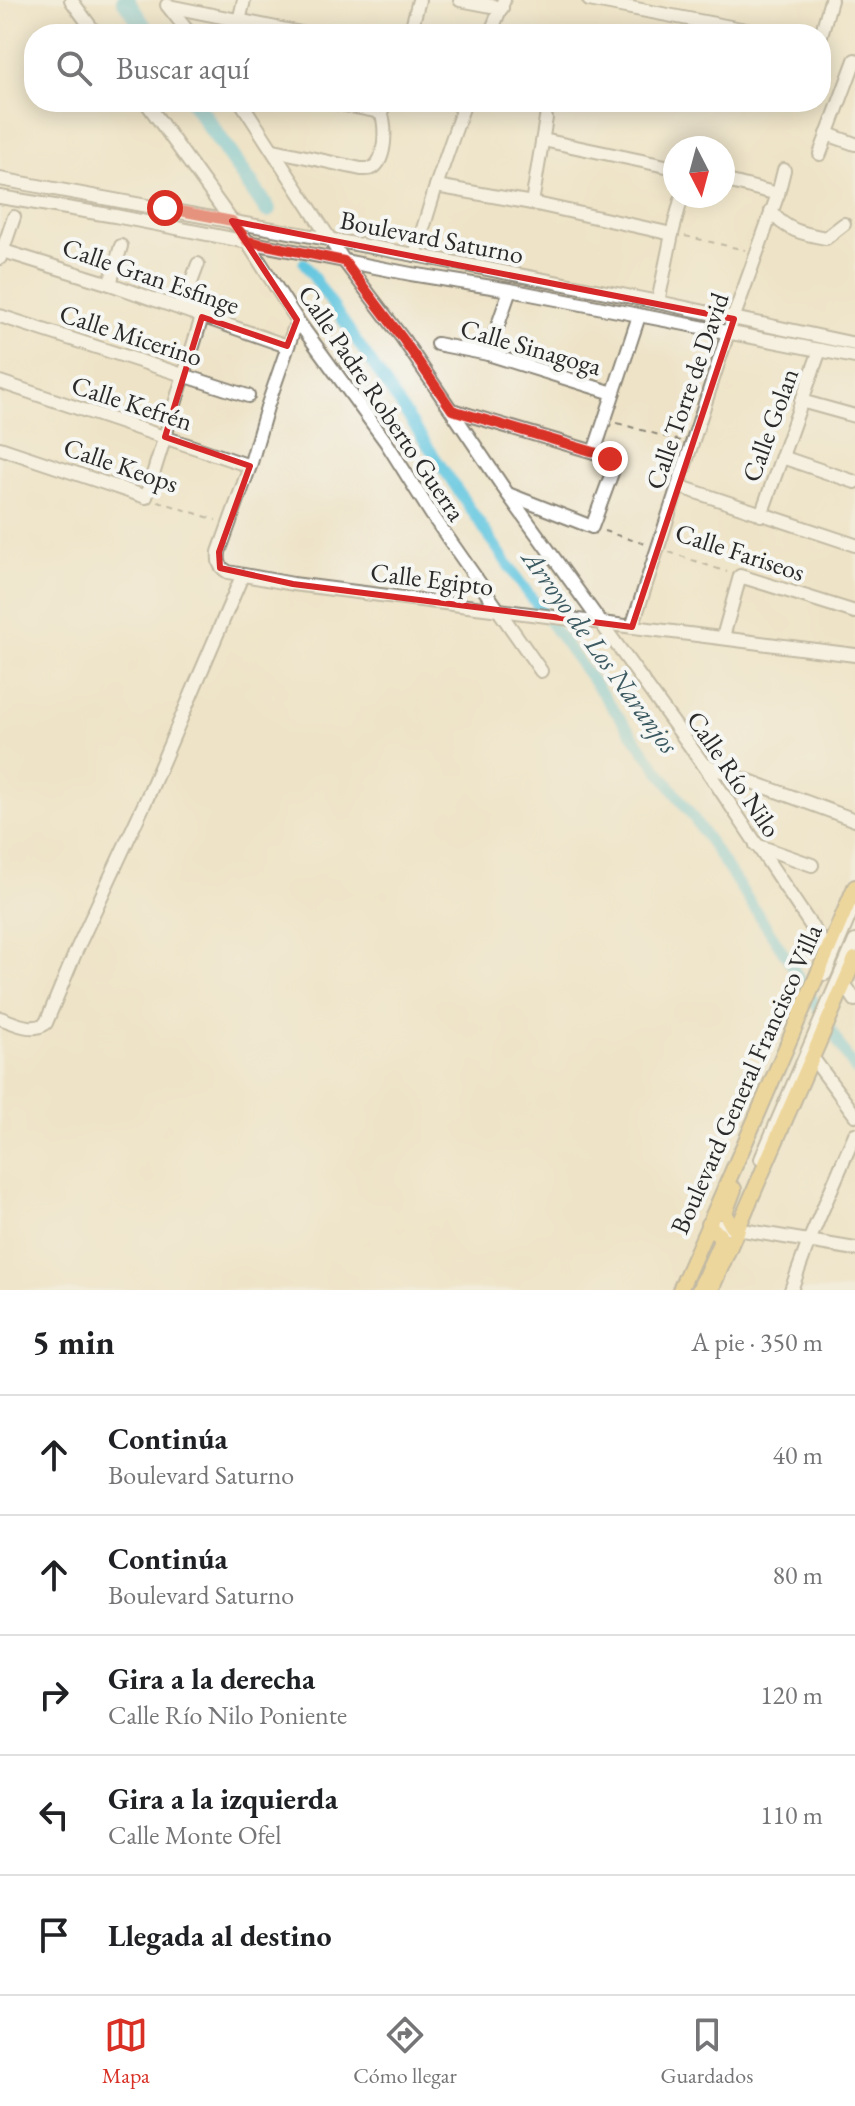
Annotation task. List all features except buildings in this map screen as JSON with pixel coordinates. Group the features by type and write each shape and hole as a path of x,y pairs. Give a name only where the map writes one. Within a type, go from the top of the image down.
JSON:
{"main road":[{"name":"Boulevard General Francisco Villa","path":"680,1290 761,1115 855,887"},
{"name":"Boulevard General Francisco Villa","path":"711,1290 734,1229 812,1057 818,1034 855,959"},
{"path":"734,1229 726,1217 726,1210 759,1133 761,1115"},
{"path":"701,1290 720,1243 720,1236 712,1226"}],"street":[{"path":"71,0 89,24"},
{"path":"239,21 244,0"},
{"path":"413,24 419,0"},
{"path":"460,0 503,4 495,24"},
{"path":"589,0 715,24"},
{"path":"824,24 831,0"},
{"path":"166,3 254,24"},
{"path":"166,3 182,24"},
{"path":"820,154 852,80 855,60"},
{"name":"Calle Padre Roberto Guerra","path":"153,112 247,241 297,320 386,442 432,515 541,671"},
{"name":"Calle Río Nilo","path":"248,112 344,261 403,339 507,493 703,764 828,951"},
{"path":"274,150 367,169 377,165 382,148 385,124 378,112"},
{"path":"415,255 462,112"},
{"path":"532,203 546,118"},
{"path":"827,134 855,144"},
{"path":"543,140 663,165"},
{"name":"Calle Torre de David","path":"632,627 784,170"},
{"name":"Boulevard Saturno","path":"0,179 415,255 855,344"},
{"path":"735,183 778,194"},
{"path":"436,186 532,203 672,234"},
{"name":"Boulevard Saturno","path":"0,197 855,357"},
{"path":"658,302 679,208"},
{"path":"771,211 779,222 802,234 826,238 844,224"},
{"path":"1,253 14,217"},
{"path":"110,284 121,246"},
{"name":"Calle Gran Esfinge","path":"1,253 110,284 287,346"},
{"path":"181,309 198,264"},
{"path":"488,354 510,290"},
{"name":"Calle Micerino","path":"0,316 248,396"},
{"path":"594,452 639,316"},
{"path":"146,497 202,317"},
{"path":"0,1018 31,1028 46,1023 242,576 220,568 219,552 297,320"},
{"name":"Calle Sinagoga","path":"437,344 488,354 613,393"},
{"name":"Calle Golan","path":"761,515 820,350"},
{"name":"Calle Kefrén","path":"0,382 250,466"},
{"path":"801,401 855,416"},
{"path":"452,410 594,452 613,462 613,470 592,527 507,493"},
{"name":"Calle Keops","path":"0,448 146,497"},
{"path":"782,457 855,482"},
{"path":"678,486 855,545"},
{"name":"Calle Egipto","path":"242,576 855,655"},
{"path":"723,637 740,576"},
{"name":"Calle Fariseos","path":"740,576 855,612"},
{"path":"703,764 855,820"},
{"path":"756,845 812,865"},
{"path":"813,992 855,903"},
{"path":"828,1012 855,941"},
{"path":"844,983 855,1000"},
{"path":"701,1290 734,1229 818,1034"},
{"path":"812,1057 855,1115"},
{"path":"791,1290 855,1134"},
{"path":"686,1290 712,1226 855,1249"}],"path":[{"path":"672,234 756,252"},
{"path":"604,419 692,444"},
{"name":"Calle Keops","path":"146,497 229,524"},
{"name":"Calle Fariseos","path":"592,527 740,576"}],"highlighted area":[{"path":"232,221 734,319 632,627 293,584 220,568 219,552 250,466 165,437 202,317 287,346 297,320"}],"waterway":[{"path":"125,0 141,24"},
{"path":"201,112 267,209"},
{"name":"Arroyo de Los Naranjos","path":"304,263 517,578 693,817 786,956 855,1070"}],"route":[{"path":"165,208 232,221 247,241 344,261 452,410 610,459"}]}
